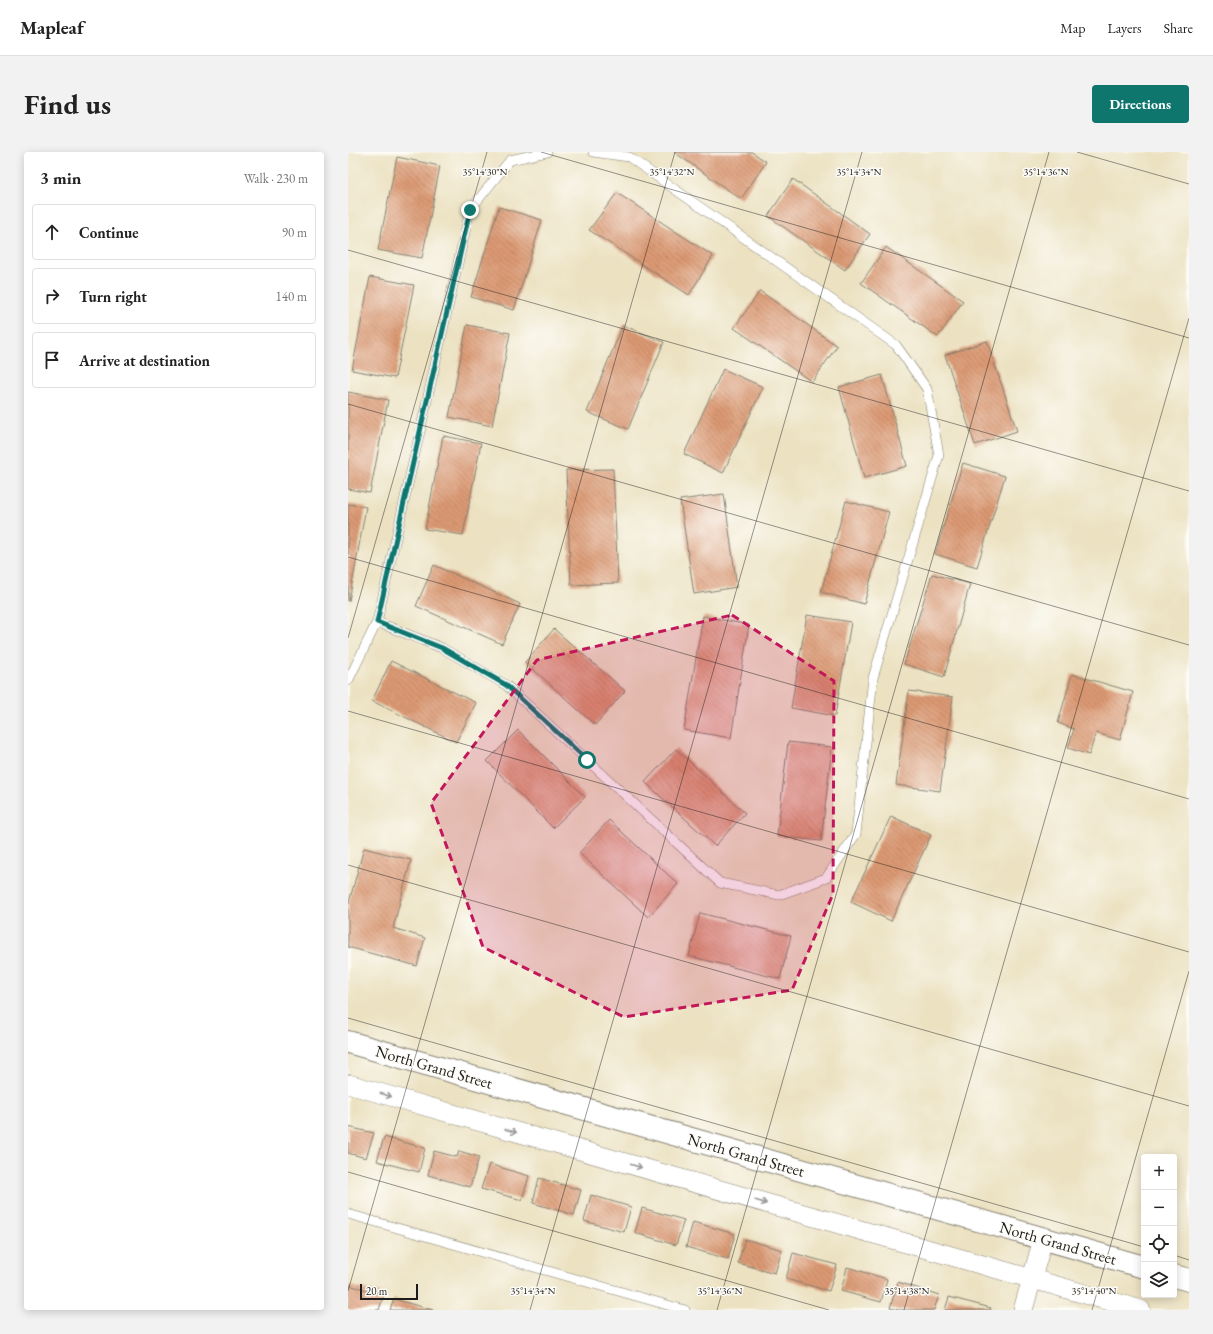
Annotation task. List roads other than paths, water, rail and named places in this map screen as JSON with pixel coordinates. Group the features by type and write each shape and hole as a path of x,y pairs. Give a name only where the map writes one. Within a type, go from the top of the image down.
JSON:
{"main road":[{"name":"North Grand Street","path":"348,1042 1141,1266"},
{"path":"1177,1277 1189,1280"}],"street":[{"path":"348,1084 1141,1310"},
{"path":"1023,1310 1043,1239"}],"lane":[{"path":"348,681 377,622 470,210 510,160 547,152"},
{"path":"377,622 442,648 506,685 720,883 778,894 826,878 856,834 873,678 939,455 927,389 896,344 629,157 593,152"},
{"path":"348,1214 685,1310"}]}
